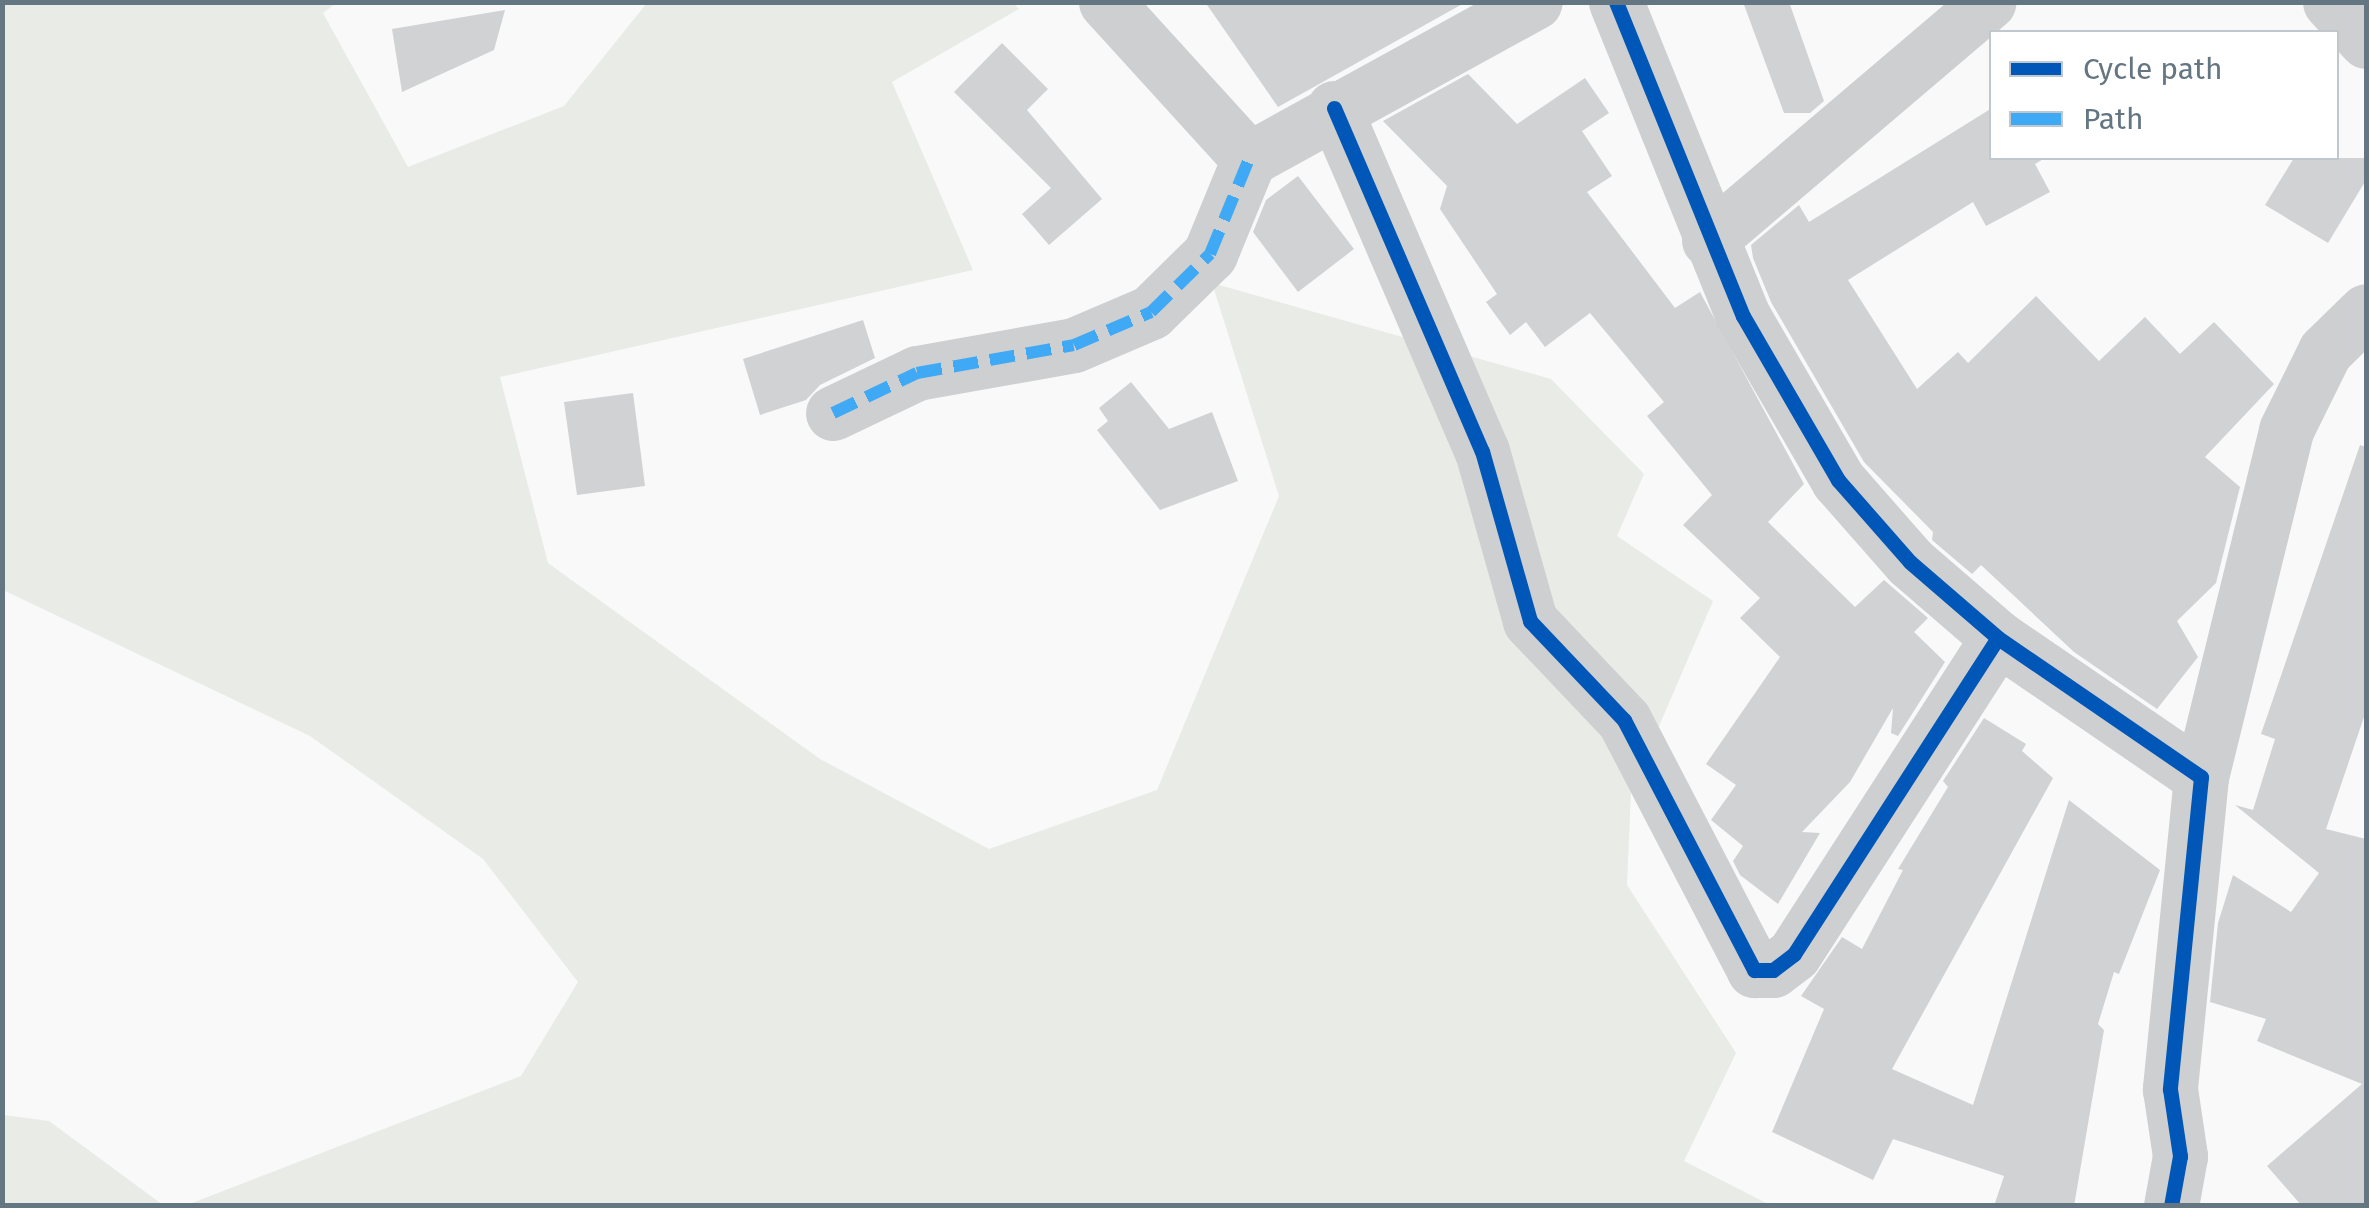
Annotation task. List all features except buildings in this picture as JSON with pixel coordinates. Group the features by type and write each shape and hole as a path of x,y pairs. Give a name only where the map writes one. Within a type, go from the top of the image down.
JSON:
{"street":[{"path":"1106,2 1250,159"},
{"path":"833,413 916,373 1074,345 1151,312 1210,254 1250,159 1334,108 1535,2"},
{"path":"1616,2 1742,316 1838,480 1910,562 1998,638 2201,777"},
{"path":"1709,240 1989,2"},
{"path":"2330,2 2366,41"},
{"path":"1334,108 1482,450 1530,621 1624,720 1754,970 1773,970 1794,954 1998,638"},
{"path":"2171,1206 2180,1156 2170,1089 2173,1045 2201,777 2286,430 2325,351 2366,312"}],"shaded area":[{"path":"3,3 336,3 323,13 408,167 564,106 647,3 1013,3 1019,9 892,82 973,270 500,377 548,563 820,759 989,849 1157,790 1279,496 1212,283 1551,379 1644,474 1617,536 1713,601 1631,791 1627,885 1736,1053 1684,1161 1770,1205 187,1205 521,1076 578,982 483,859 310,736 3,590"},
{"path":"3,1115 49,1121 163,1205 3,1205"}],"marked path":[{"path":"833,413 917,373 1074,345 1151,312 1210,254 1249,159"}],"cycle path":[{"path":"1616,2 1743,316 1838,480 1910,562 1998,638 2201,777 2170,1089 2180,1156 2171,1206"},
{"path":"1334,108 1482,451 1530,621 1624,720 1754,970 1773,970 1794,954 1998,638"}]}
